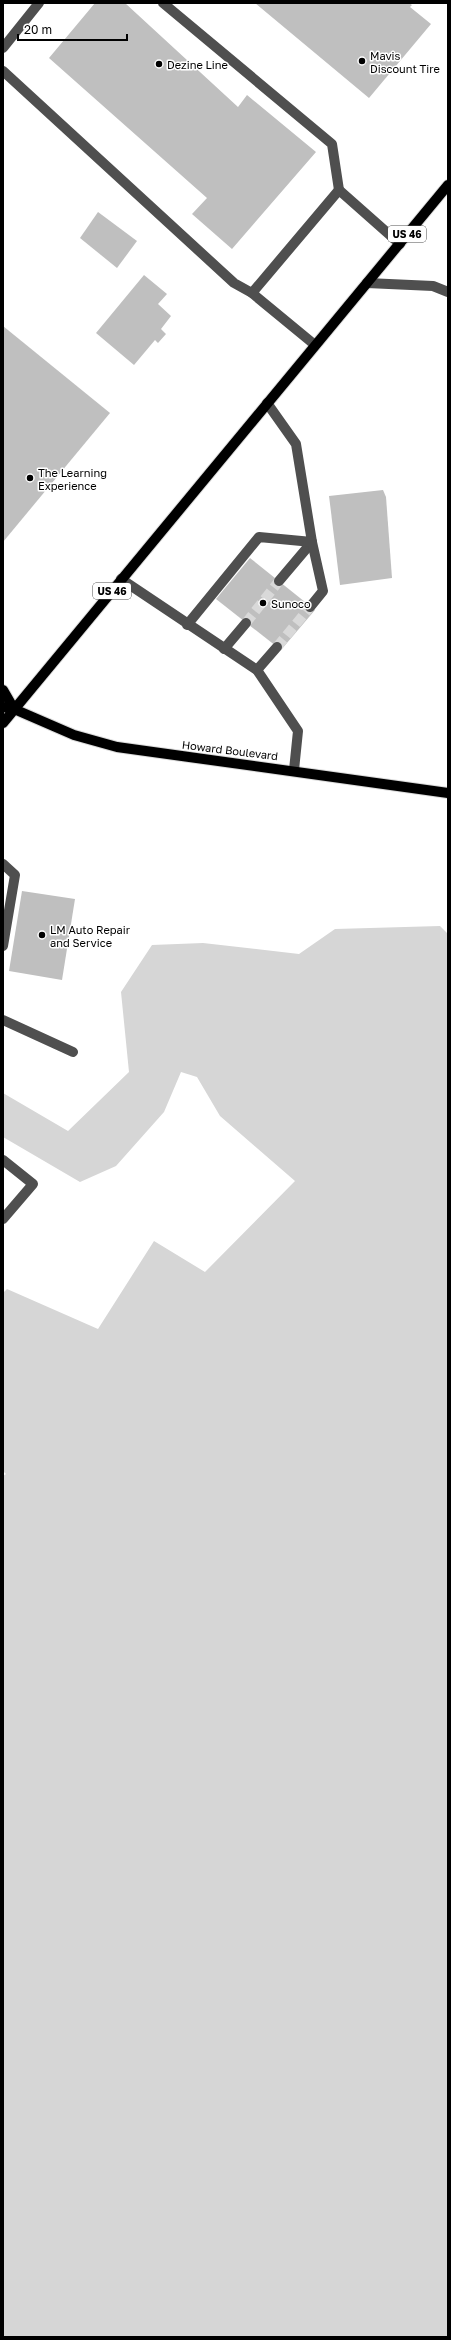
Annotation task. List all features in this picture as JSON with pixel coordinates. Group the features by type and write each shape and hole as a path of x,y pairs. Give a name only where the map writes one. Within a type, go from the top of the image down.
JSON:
{"main road":[{"name":"US 46","path":"3,723 448,185"},
{"path":"3,690 14,709"},
{"name":"Howard Boulevard","path":"3,707 14,709 74,734 117,747 294,770 448,793"}],"lane":[{"path":"3,48 39,3"},
{"path":"163,3 332,144 339,190 400,244"},
{"path":"3,71 234,283 252,293 315,346"},
{"path":"252,293 339,190"},
{"path":"367,283 433,286 448,292"},
{"path":"267,403 296,444 312,542 323,590 310,607"},
{"path":"187,625 259,537 312,542"},
{"path":"279,581 312,542"},
{"path":"121,579 187,625 257,670 298,731 294,770"},
{"path":"224,649 246,623"},
{"path":"257,670 277,647"},
{"path":"3,864 15,875 3,946"},
{"path":"3,1020 73,1052"},
{"path":"3,1160 32,1184 3,1219"}],"shaded area":[{"path":"440,926 448,934 448,2337 3,2337 3,1476 6,1474 3,1471 3,1293 7,1289 98,1329 154,1241 205,1272 295,1181 220,1116 197,1077 181,1072 164,1112 116,1166 80,1182 3,1137 3,1093 68,1131 129,1072 121,992 152,945 203,943 299,954 335,929"}],"building":[{"path":"95,3 125,3 238,107 247,95 316,152 232,249 192,214 207,198 49,58"},
{"name":"Mavis Discount Tire","path":"255,3 409,3 412,5 410,7 431,24 369,98"},
{"path":"98,212 137,241 117,268 80,238"},
{"path":"144,275 167,294 158,304 171,316 161,329 166,334 158,343 155,340 134,365 96,333"},
{"name":"The Learning Experience","path":"3,326 110,413 3,542"},
{"path":"383,490 386,497 392,578 340,585 329,496"},
{"name":"Sunoco","path":"250,558 315,610 281,650 216,599"},
{"name":"LM Auto Repair and Service","path":"22,891 75,899 62,980 9,971"}],"tunnel":[{"path":"246,623 279,581"},
{"path":"277,647 310,607"}],"place":[{"name":"Mavis Discount Tire","path":"362,61"},
{"name":"Dezine Line","path":"159,64"},
{"name":"The Learning Experience","path":"30,478"},
{"name":"Sunoco","path":"263,603"},
{"name":"LM Auto Repair and Service","path":"42,935"}]}
